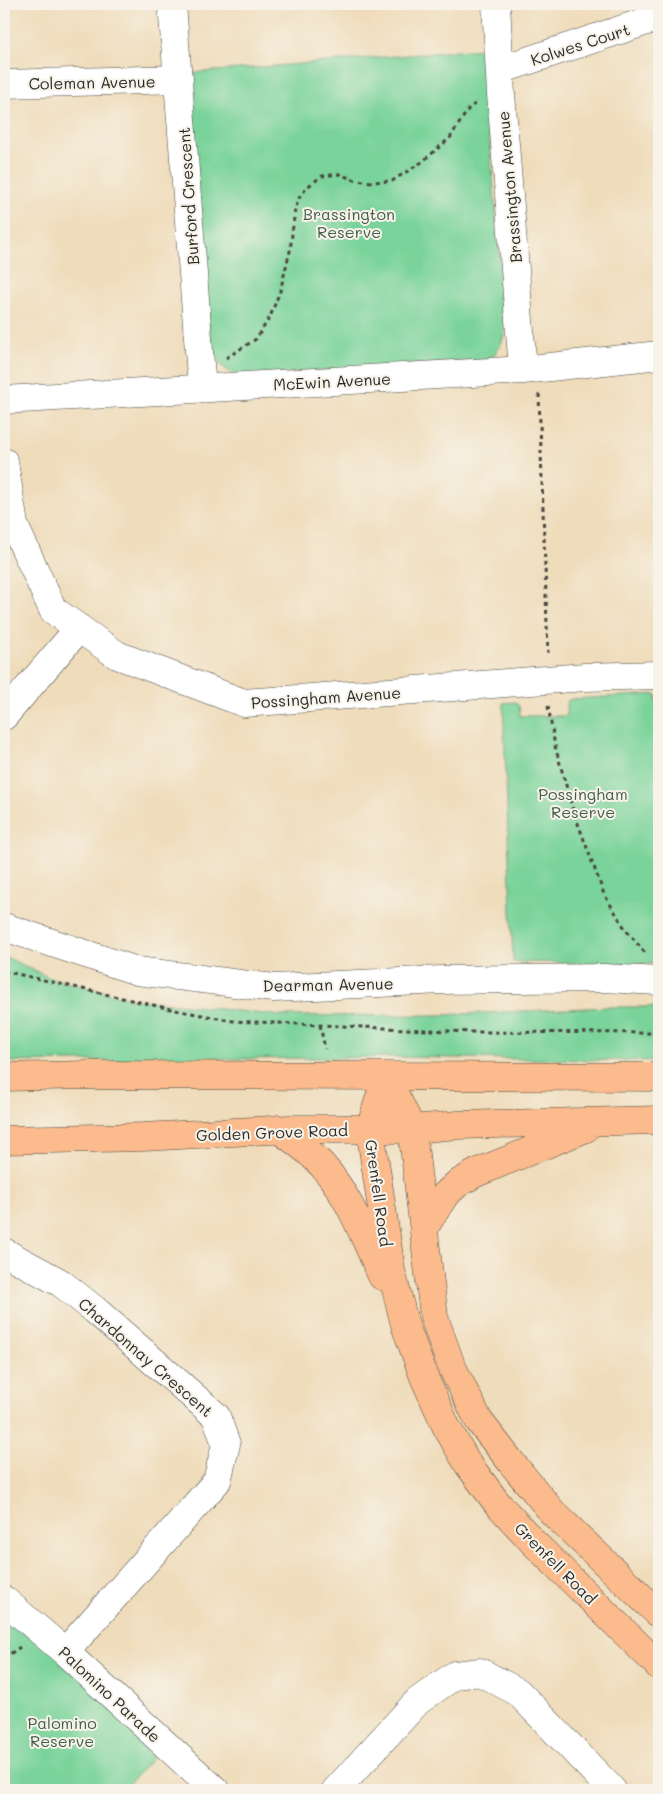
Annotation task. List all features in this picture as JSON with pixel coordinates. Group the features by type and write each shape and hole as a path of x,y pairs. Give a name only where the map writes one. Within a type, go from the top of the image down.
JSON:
{"main road":[{"path":"4,1068 46,1076"},
{"path":"4,1077 659,1077"},
{"name":"Grenfell Road","path":"386,1077 370,1129 391,1270 405,1325 424,1377 446,1426 468,1464 497,1503 534,1543 659,1666"},
{"name":"Grenfell Road","path":"386,1077 412,1129 434,1317 451,1365 480,1421 510,1462 553,1513 659,1614"},
{"name":"Golden Grove Road","path":"4,1140 143,1137 279,1129 412,1129 458,1125 659,1120"},
{"path":"424,1228 445,1195 457,1184 476,1173 601,1122"},
{"path":"279,1129 314,1156 339,1187 405,1325"},
{"path":"4,1134 53,1139"}],"street":[{"name":"Burford Crescent","path":"172,4 202,377"},
{"name":"Brassington Avenue","path":"496,4 500,82 531,370"},
{"name":"Kolwes Court","path":"500,82 659,17"},
{"name":"Coleman Avenue","path":"4,84 179,80"},
{"name":"McEwin Avenue","path":"4,400 202,377 531,370 659,355"},
{"name":"Possingham Avenue","path":"4,462 14,525 53,610 117,654 244,703 584,677 659,675"},
{"path":"4,716 79,628"},
{"name":"Dearman Avenue","path":"4,928 137,971 274,988 442,980 604,978 659,982"},
{"name":"Chardonnay Crescent","path":"4,1252 61,1283 95,1310 216,1416 226,1444 217,1481 65,1652"},
{"name":"Palomino Parade","path":"4,1600 65,1652 215,1790"},
{"path":"336,1790 418,1701 455,1675 480,1672 518,1692 612,1790"}],"path":[{"path":"202,377 256,339 270,317 280,291 290,251 295,209 299,198 307,187 322,176 340,174 355,180 372,182 392,181 422,162 450,138 469,108 486,96 500,82"},
{"path":"531,370 550,721 573,810 604,894 626,930 648,956"},
{"path":"4,971 175,1010 233,1021 471,1032 659,1033"},
{"path":"320,1025 325,1050"}],"green space":[{"name":"Brassington Reserve","path":"481,49 506,321 502,342 497,351 489,360 238,376 223,367 214,354 210,342 190,73"},
{"name":"Possingham Reserve","path":"656,694 659,756 659,964 513,962 503,703 515,702 519,706 520,716 566,716 567,701 572,699"},
{"path":"4,956 50,978 134,999 282,1016 442,1015 606,1007 659,1007 659,1061 389,1057 4,1062"},
{"name":"Palomino Reserve","path":"4,1603 165,1744 123,1790 4,1790"}]}
